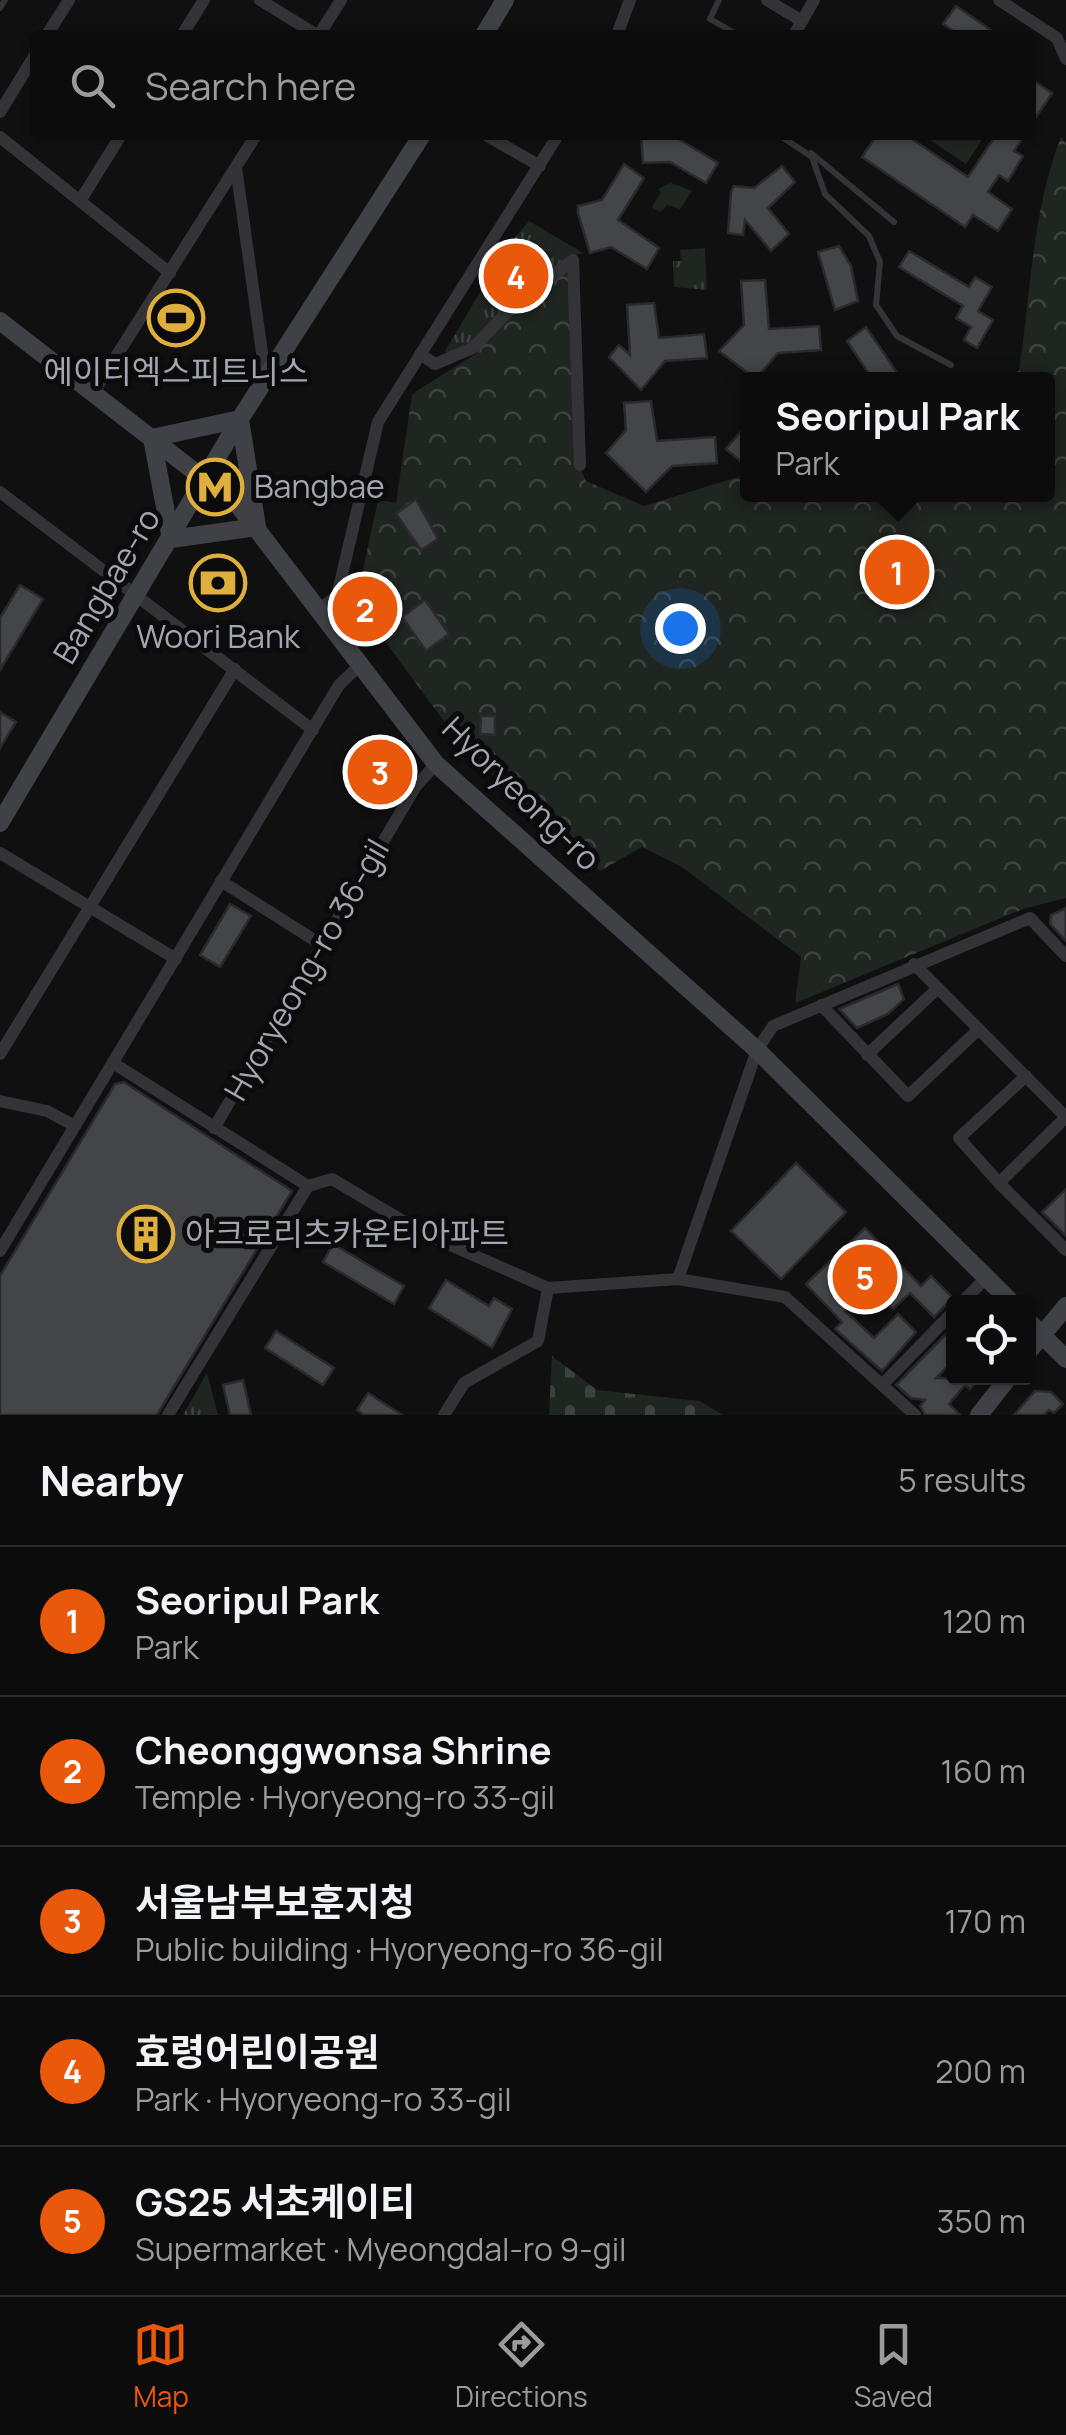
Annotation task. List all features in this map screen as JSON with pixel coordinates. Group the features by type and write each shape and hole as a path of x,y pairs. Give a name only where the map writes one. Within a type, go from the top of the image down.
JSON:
{"main road":[{"path":"487,30 505,0"},
{"name":"Bangbae-ro","path":"0,823 208,480 240,419 419,140"},
{"name":"Hyoryeong-ro","path":"4,330 208,480 257,527 436,764 757,1050 1003,1295"},
{"path":"240,419 257,527 170,538 152,438 240,419"},
{"path":"1036,1327 1066,1306"},
{"path":"1036,1329 1066,1359"},
{"path":"979,1415 1003,1385"}],"street":[{"path":"51,30 69,0"},
{"path":"185,30 204,0"},
{"path":"260,0 310,30"},
{"path":"321,30 341,0"},
{"path":"620,30 630,0"},
{"path":"767,0 802,21"},
{"path":"797,30 814,0"},
{"path":"1000,0 1061,36 1066,59"},
{"path":"0,112 30,63"},
{"path":"0,137 170,273"},
{"path":"80,201 118,140"},
{"path":"92,393 253,140"},
{"path":"495,140 540,166"},
{"path":"321,608 336,596 378,422 555,140"},
{"path":"236,167 266,381"},
{"path":"420,354 435,364 472,348 516,302 574,260 580,465"},
{"path":"0,492 313,730"},
{"path":"336,596 365,609"},
{"path":"0,1251 338,685 362,663"},
{"path":"0,1054 235,668"},
{"name":"Hyoryeong-ro 36-gil","path":"214,1128 416,786 436,764"},
{"path":"0,853 176,959"},
{"path":"221,881 322,944"},
{"path":"678,1279 757,1050 773,1026 1030,918 1066,956"},
{"path":"914,964 1066,1117 999,1184"},
{"path":"867,1055 938,988"},
{"path":"822,1005 908,1096 979,1030"},
{"path":"113,1064 308,1186"},
{"path":"1026,1076 959,1138 1066,1250"},
{"path":"0,1102 47,1111 75,1126"},
{"path":"168,1415 308,1186 332,1179 423,1233 548,1288 678,1279 785,1296 915,1415"},
{"path":"969,1295 986,1278"},
{"path":"444,1415 464,1383 538,1341 548,1288"},
{"path":"882,1385 946,1319"}],"lane":[{"path":"0,8 5,0"},
{"path":"719,0 710,19 729,30"},
{"path":"787,140 812,157 825,194 869,236 880,262 876,305 898,336 952,365"},
{"path":"789,140 828,163 894,222"}],"green space":[{"path":"1061,137 1066,143 1066,898 1023,909 795,1003 801,957 682,867 642,847 600,871 469,755 356,602 378,500 396,503 412,394 477,353 518,304 570,268 578,463 586,481 644,506 740,476 740,502 1055,502 1055,372 1014,372 1019,371 1038,223"},
{"path":"930,140 982,140 966,164"},
{"path":"671,183 692,191 680,209 667,205 660,212 652,207 661,192 658,189"},
{"path":"529,221 583,253 568,257 471,344 449,355 445,351 507,247"},
{"path":"705,248 707,290 674,287 673,261 681,261 680,250"},
{"path":"552,1356 597,1390 700,1401 723,1415 549,1415"},
{"path":"207,1373 218,1415 183,1415"}],"building":[{"path":"956,6 991,30 952,30 943,24"},
{"path":"1036,82 1052,93 1036,117"},
{"path":"641,140 680,140 718,163 706,183 670,162 643,163"},
{"path":"874,140 913,140 968,177 993,140 1022,140 1014,151 1023,156 1008,181 999,175 988,192 1012,209 998,231 973,215 965,227 862,157"},
{"path":"624,164 644,178 618,220 659,248 647,269 611,247 590,253 578,213 578,206 602,200"},
{"path":"782,166 795,182 768,208 789,234 771,251 745,220 743,235 728,233 734,186 754,188"},
{"path":"839,246 851,266 858,301 835,310 818,252"},
{"path":"909,251 969,287 975,277 992,287 978,311 993,320 977,348 964,340 971,327 956,318 963,306 899,267"},
{"path":"765,280 769,329 819,326 821,350 778,353 762,372 747,372 719,351 744,325 741,281"},
{"path":"654,303 659,338 704,334 707,358 665,361 641,390 609,357 619,345 630,355 627,305"},
{"path":"866,327 897,372 868,372 847,341"},
{"path":"651,401 657,441 715,437 717,463 672,466 646,492 606,453 626,430 624,403"},
{"path":"740,432 740,461 726,449"},
{"path":"416,499 438,539 421,550 396,514"},
{"path":"20,585 43,599 0,670 0,618"},
{"path":"372,588 387,608 375,616 373,603 361,596"},
{"path":"425,600 449,634 426,651 402,617"},
{"path":"0,712 16,722 0,748"},
{"path":"481,716 495,716 495,735 480,734"},
{"path":"230,904 251,916 220,967 200,955"},
{"path":"1066,908 1066,941 1050,924 1051,915"},
{"path":"898,984 904,999 888,1014 857,1028 839,1009"},
{"name":"아크로리츠카운티아파트","path":"124,1082 292,1191 157,1415 0,1415 0,1276 115,1084"},
{"path":"796,1163 846,1212 781,1279 731,1231"},
{"path":"1066,1189 1066,1236 1042,1212"},
{"path":"865,1228 921,1286 931,1276 950,1295 946,1295 946,1305 934,1317 910,1293 893,1309 871,1286 845,1311 874,1338 898,1314 916,1332 882,1371 835,1329 842,1322 806,1284"},
{"path":"333,1244 404,1286 394,1304 323,1262"},
{"path":"446,1280 489,1306 494,1298 512,1309 492,1348 429,1308"},
{"path":"276,1331 334,1368 323,1385 265,1348"},
{"path":"946,1334 946,1368 936,1378 946,1378 946,1385 965,1385 949,1404 960,1415 925,1415 920,1406 925,1400 911,1398 896,1385"},
{"path":"243,1380 251,1415 230,1415 223,1385"},
{"path":"1035,1391 1051,1392 1063,1404 1054,1413 1049,1410 1044,1415 1014,1415"},
{"path":"368,1393 402,1415 364,1415 357,1410"}],"place":[{"name":"효령어린이공원","path":"516,276"},
{"name":"에이티엑스피트니스","path":"176,318"},
{"name":"Bangbae","path":"215,487"},
{"name":"Seoripul Park","path":"897,572"},
{"name":"Woori Bank","path":"218,583"},
{"name":"Cheonggwonsa Shrine","path":"365,609"},
{"name":"서울남부보훈지청","path":"380,772"},
{"name":"아크로리츠카운티아파트","path":"146,1234"},
{"name":"GS25 서초케이티","path":"865,1277"}]}
